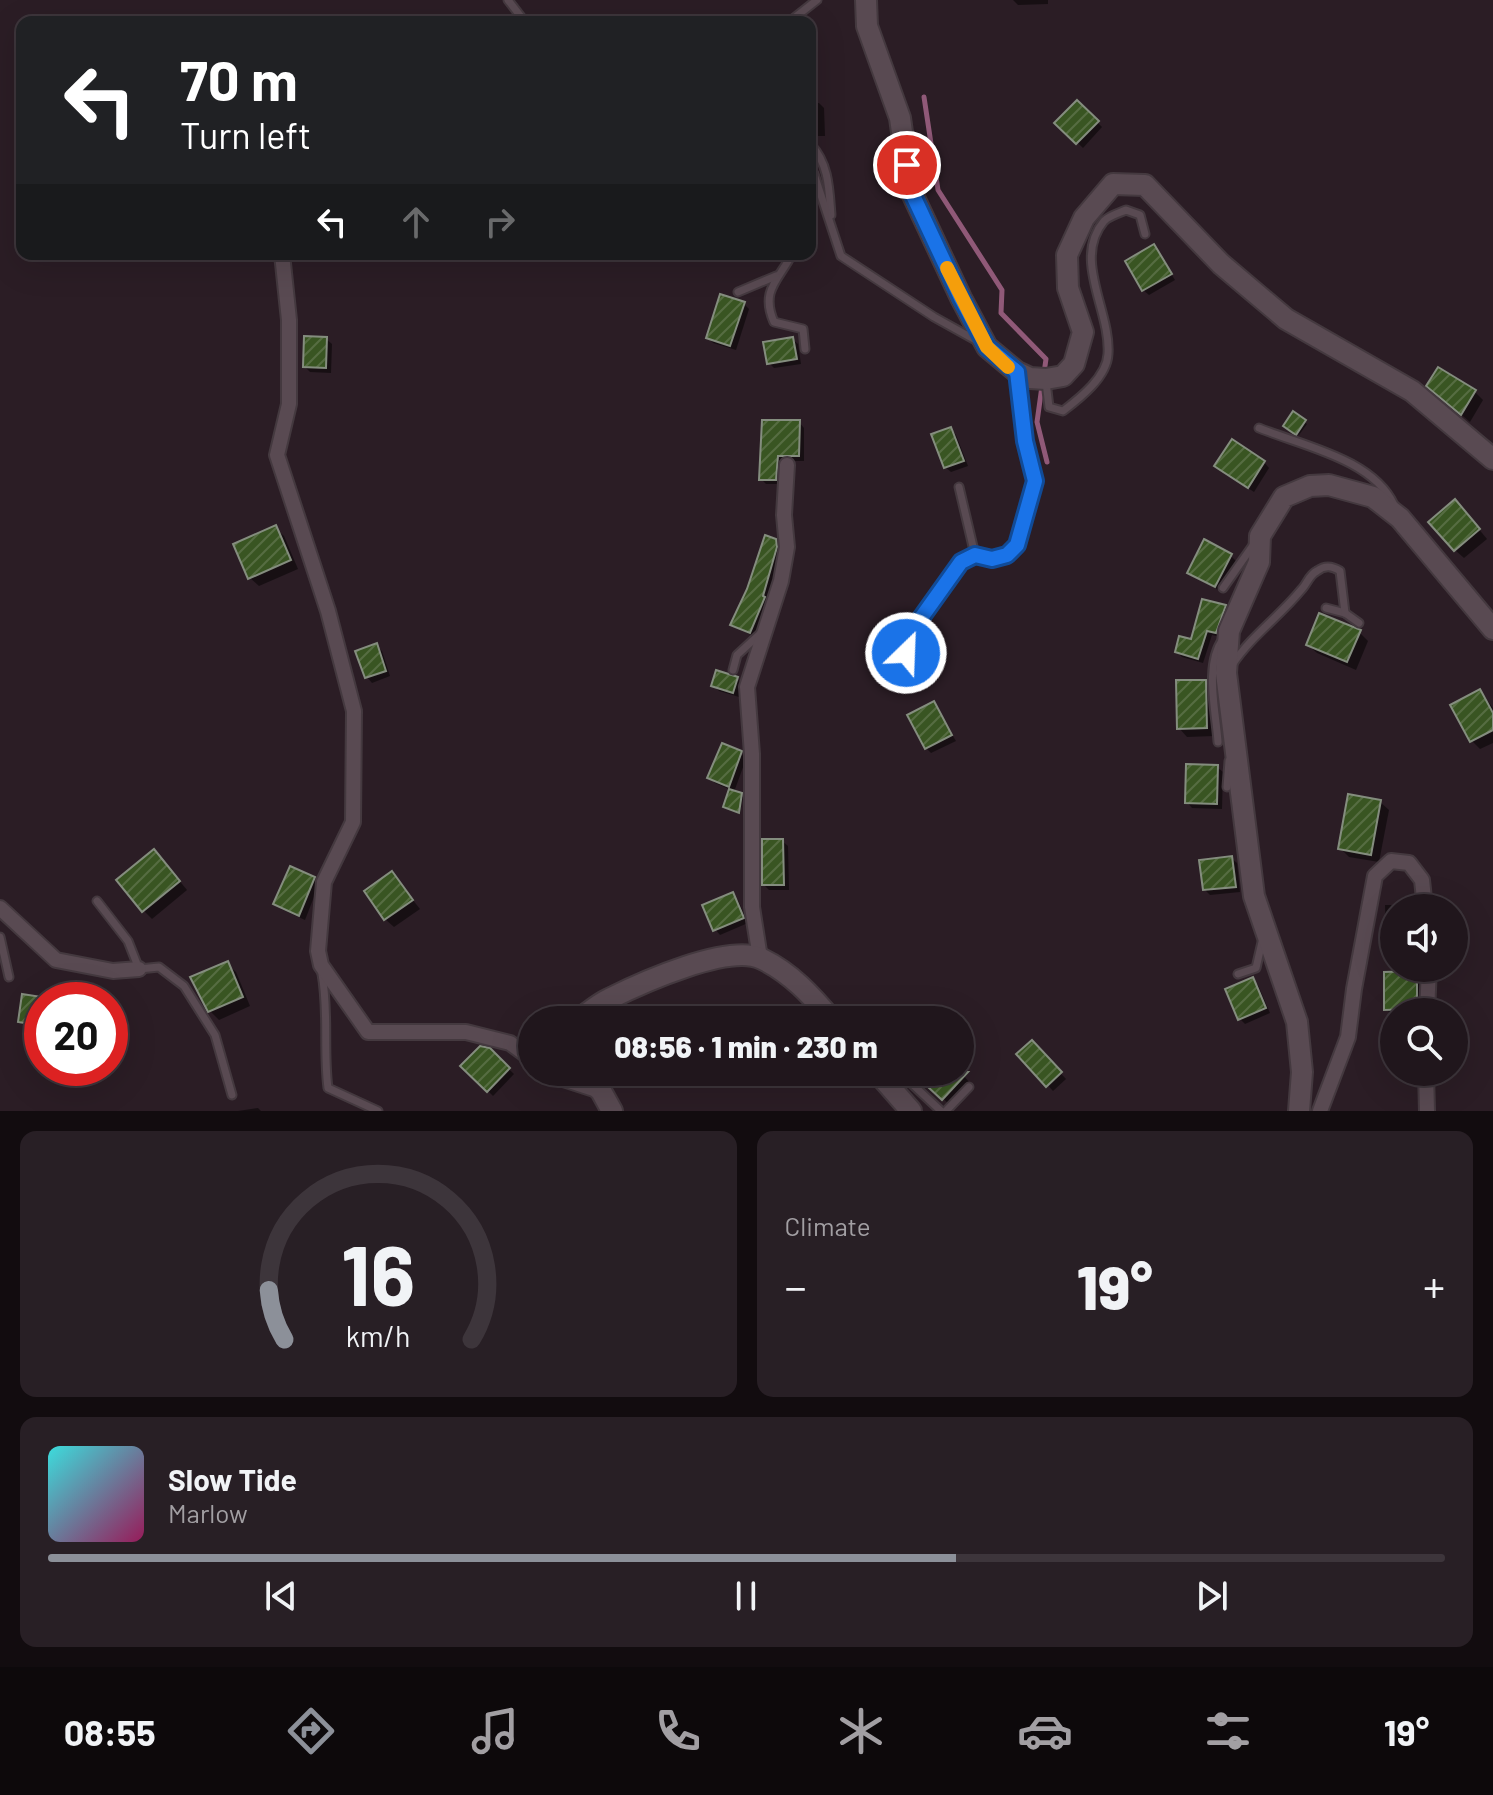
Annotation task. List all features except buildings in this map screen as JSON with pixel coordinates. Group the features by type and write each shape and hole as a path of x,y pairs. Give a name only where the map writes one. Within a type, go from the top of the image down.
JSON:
{"street":[{"path":"866,0 867,26 900,118 910,189 987,347 1017,372 1030,378 1046,379 1063,376 1074,364 1083,332 1068,288 1067,255 1084,218 1113,184 1145,185 1221,264 1286,319 1412,391 1493,459"},
{"path":"283,260 289,320 289,404 277,455 328,611 354,711 353,822 324,882 318,951 321,965 368,1032 466,1032 510,1043 518,1049"},
{"path":"760,958 752,907 752,754 747,687 781,581 787,547 784,515 787,465"},
{"path":"1299,1111 1302,1072 1297,1022 1254,896 1228,746 1226,673 1229,631 1259,562 1260,536 1284,497 1310,486 1329,485 1373,497 1400,518 1493,629"},
{"path":"1320,1111 1348,1037 1375,876 1391,861 1409,863 1422,880 1424,894"},
{"path":"0,908 56,960 113,971 139,969"},
{"path":"598,1006 698,962 733,955 760,958 805,988 820,1006"},
{"path":"585,1086 601,1091"},
{"path":"596,1086 612,1111"},
{"path":"889,1086 911,1111"},
{"path":"1426,1086 1427,1111"}],"lane":[{"path":"508,0 520,16"},
{"path":"797,16 817,0"},
{"path":"816,150 828,178 833,230"},
{"path":"816,180 841,256 934,317 987,347"},
{"path":"1046,379 1049,407 1063,411 1091,389 1109,356 1100,297 1090,266 1093,243 1105,220 1126,210 1140,215 1145,234"},
{"path":"788,260 776,276 769,295 769,311 774,322 803,329 805,349"},
{"path":"738,292 776,276"},
{"path":"910,688 906,653 911,632 961,562 975,555 992,559 1007,555 1017,545 1035,481 1025,441 1017,372"},
{"path":"1259,428 1350,462 1387,490 1400,518"},
{"path":"959,487 975,555"},
{"path":"1223,588 1260,536"},
{"path":"1226,673 1245,645 1319,569 1328,566 1340,571 1345,613"},
{"path":"1326,608 1345,613 1359,623"},
{"path":"733,670 737,655 766,628"},
{"path":"1227,787 1228,746 1213,679 1215,650 1229,631"},
{"path":"97,901 128,941 139,969 159,967 184,986 215,1035 232,1095"},
{"path":"1238,974 1256,968 1263,922"},
{"path":"0,937 9,977"},
{"path":"321,965 327,1000 325,1064 328,1088 378,1111"},
{"path":"914,1086 943,1111 969,1087"}],"waterway":[{"path":"924,97 938,190 1002,290 1001,313 1046,359 1044,373"},
{"path":"1042,386 1037,422 1047,462"}],"slow traffic":[{"path":"947,268 987,347 1008,367"}],"route":[{"path":"906,653 911,632 961,562 975,555 992,559 1007,555 1017,545 1035,481 1025,441 1017,372 987,347 910,189 907,165"}]}
